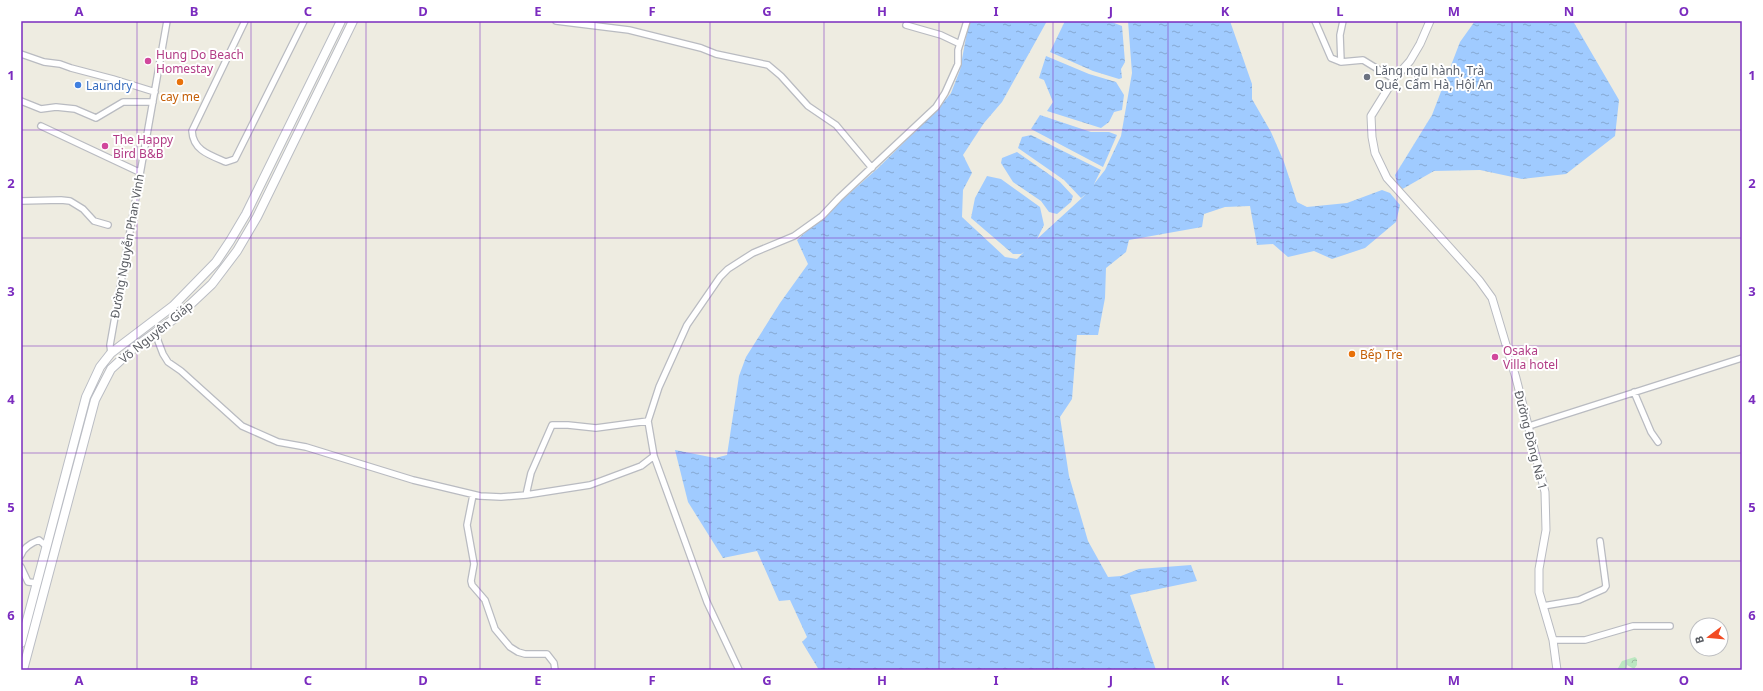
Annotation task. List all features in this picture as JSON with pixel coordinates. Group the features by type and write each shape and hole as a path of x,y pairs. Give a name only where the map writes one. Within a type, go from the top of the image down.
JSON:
{"main road":[{"name":"Võ Nguyên Giáp","path":"21,643 86,396 100,367 111,353 173,306 216,262 246,214 341,21"},
{"name":"Võ Nguyên Giáp","path":"23,670 95,400 102,384 111,369 178,316 212,284 237,251 256,217 352,21"},
{"path":"46,546 55,549"},
{"path":"37,583 46,585"}],"street":[{"name":"Đường Nguyễn Phan Vinh","path":"111,353 110,345 139,172 167,21"},
{"path":"245,21 192,130 196,146 226,162 235,159 304,21"},
{"path":"556,21 629,30 686,43 716,54 768,65 781,76 808,106 836,125 872,168"},
{"path":"739,670 704,595 654,456 648,421 664,371 681,336 720,277 728,269 753,253 794,236 810,226 826,213 839,198 936,107 958,64 960,44 967,21"},
{"path":"1316,21 1328,54 1331,58 1341,62 1363,60 1394,79"},
{"path":"1341,62 1340,35 1343,21"},
{"name":"Đường Đồng Nà 1","path":"1430,21 1420,44 1410,61 1394,79 1371,116 1372,137 1376,153 1387,178 1480,280 1492,298 1529,426 1545,492 1546,530 1539,579 1539,592 1553,640 1557,670"},
{"path":"906,25 941,35 960,44"},
{"path":"21,54 44,62 60,64 155,92"},
{"path":"21,101 41,108 56,107 75,109 96,118 123,102 153,102"},
{"path":"41,126 139,172"},
{"path":"21,201 61,200 70,202 83,209 94,221 108,225"},
{"path":"155,333 163,354 168,362 181,371 231,418 254,432 278,442 306,447 414,480 473,495 501,497 570,489 603,481 641,466 654,456"},
{"path":"1529,426 1742,358"},
{"path":"1634,392 1651,432 1658,442"},
{"path":"526,495 531,473 552,426 568,425 596,428 648,421"},
{"path":"473,495 467,525 474,564 471,577 472,585 485,600 495,629 510,647 522,653 547,654 554,663 555,670"},
{"path":"21,556 23,550 30,544 39,540 46,546"},
{"path":"1543,606 1579,600 1604,589 1606,586 1600,541"},
{"path":"21,567 28,582 37,583"},
{"path":"1553,640 1586,640 1633,626 1670,626"}],"green space":[{"path":"1635,657 1637,659 1637,665 1634,669 1627,665 1626,668 1629,670 1617,670 1622,661"}],"water":[{"path":"969,21 1047,21 1002,102 984,123 963,155 972,173 963,190 962,217 1005,257 1017,259 1024,252 1021,254 1013,254 971,218 975,198 987,176 1001,179 1040,207 1044,225 1037,239 1086,194 1081,198 1064,180 1018,148 1022,137 1031,135 1101,170 1094,184 1105,170 1121,136 1132,73 1128,21 1230,21 1252,84 1252,99 1271,132 1284,162 1297,202 1307,207 1347,203 1382,190 1390,193 1400,205 1396,222 1365,248 1332,259 1314,251 1288,257 1273,244 1257,245 1250,206 1225,207 1204,214 1202,227 1129,240 1126,252 1106,268 1105,298 1098,335 1077,335 1072,399 1060,417 1069,476 1088,541 1108,577 1121,576 1139,569 1191,565 1197,581 1130,595 1156,670 819,670 802,642 807,637 790,600 779,601 757,551 723,558 688,502 675,450 715,458 727,455 739,376 746,357 780,303 808,264 797,240 877,169 939,108 951,93 960,70"},
{"path":"1065,21 1109,21 1122,26 1125,62 1121,69 1122,78 1119,79 1093,71 1050,52"},
{"path":"1475,21 1573,21 1619,100 1615,136 1566,174 1522,179 1480,170 1434,171 1399,191 1395,175 1432,115 1460,42"},
{"path":"1046,56 1089,74 1116,82 1124,95 1122,110 1114,112 1109,122 1101,128 1047,111 1053,102 1044,80 1039,78"},
{"path":"1040,115 1091,132 1109,132 1117,135 1103,167 1031,129"},
{"path":"1017,152 1060,182 1073,196 1071,202 1057,214 1049,212 1041,201 1013,182 1001,163 1002,158"}],"place":[{"name":"Hung Do Beach Homestay","path":"148,61"},
{"name":"Lăng ngũ hành, Trà Quế, Cẩm Hà, Hội An","path":"1367,77"},
{"name":"cay me","path":"180,82"},
{"name":"Laundry","path":"78,85"},
{"name":"The Happy Bird B&B","path":"105,146"},
{"name":"Bếp Tre","path":"1352,354"},
{"name":"Osaka Villa hotel","path":"1495,357"}]}
